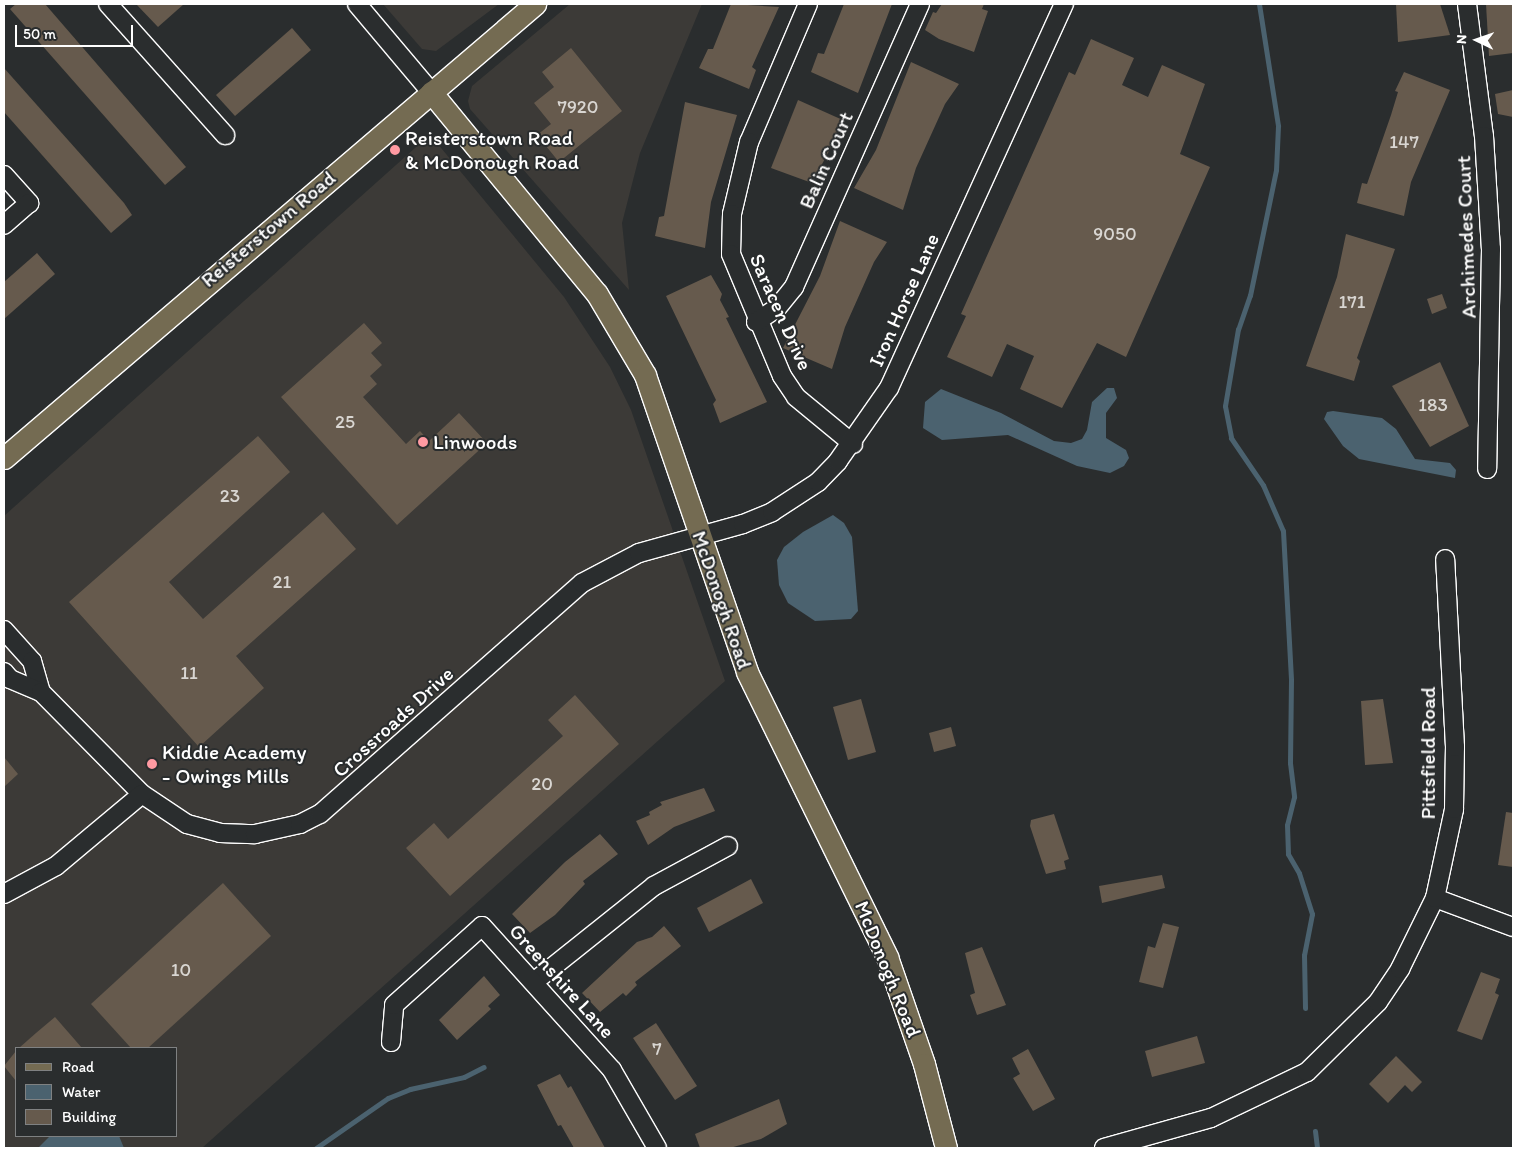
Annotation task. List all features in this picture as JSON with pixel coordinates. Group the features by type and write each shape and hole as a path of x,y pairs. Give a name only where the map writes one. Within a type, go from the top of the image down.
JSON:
{"main road":[{"name":"Reisterstown Road","path":"4,458 535,4"},
{"name":"McDonogh Road","path":"430,92 548,233 623,334 654,398 747,672 887,957 919,1049 946,1148"}],"street":[{"path":"108,4 225,135"},
{"path":"357,4 430,92"},
{"name":"Saracen Drive","path":"808,4 749,142 732,214 731,254 756,322 782,376 796,397 853,444"},
{"name":"Balin Court","path":"756,322 782,304 794,287 920,4"},
{"name":"Iron Horse Lane","path":"700,536 750,521 797,497 818,482 853,444 889,388 1064,4"},
{"name":"Archimedes Court","path":"1467,4 1484,136 1491,249 1487,469"},
{"path":"4,175 29,203 4,225"},
{"name":"Crossroads Drive","path":"4,672 10,679 41,692 142,794 187,824 220,833 255,834 300,824 338,801 582,584 618,561 700,536"},
{"name":"Pittsfield Road","path":"1104,1148 1210,1118 1307,1072 1378,1002 1400,969 1435,898 1450,840 1455,780 1445,559"},
{"name":"Crossroads Drive","path":"4,630 32,661 41,692"},
{"path":"4,894 56,866 142,794"},
{"path":"535,981 654,886 728,846"},
{"path":"1435,898 1513,927"},
{"name":"Greenshire Lane","path":"391,1042 394,1006 482,926 535,981 612,1070 657,1148"}],"shaded area":[{"path":"383,4 499,4 436,51 422,49"},
{"path":"570,4 702,4 640,153 622,223 629,290 470,109 468,101 472,86"},
{"path":"425,139 437,143 564,297 610,367 631,410 725,681 202,1148 4,1148 4,516"}],"water":[{"path":"1107,388 1114,388 1117,398 1106,413 1106,438 1126,450 1129,458 1124,466 1110,473 1077,466 1008,435 942,440 923,428 925,402 941,389 1001,413 1054,441 1071,443 1082,439 1087,430 1092,402"},
{"path":"1333,411 1382,418 1396,429 1415,459 1450,463 1456,470 1455,478 1359,459 1343,446 1324,419 1327,412"},
{"path":"833,515 844,523 852,537 858,611 851,619 815,621 788,603 779,585 777,560 784,547 803,532"},
{"path":"49,1137 119,1137 124,1148 38,1148"}],"building":[{"path":"16,4 45,4 186,167 165,185 10,9"},
{"path":"136,4 184,4 158,27"},
{"path":"731,4 779,7 752,67 756,70 749,89 699,68 708,49 713,49"},
{"path":"844,4 892,4 858,93 811,72 818,53 824,54"},
{"path":"942,4 984,4 982,9 988,11 974,52 939,39 925,30 933,12 936,13"},
{"path":"1396,4 1440,4 1450,35 1398,42"},
{"path":"1486,4 1513,4 1513,53 1489,56"},
{"path":"292,28 311,50 235,116 216,95"},
{"path":"1091,39 1134,58 1122,85 1148,97 1162,65 1205,84 1180,154 1210,167 1126,357 1097,343 1062,408 1020,389 1034,356 1007,344 992,377 947,357 966,316 961,314 1069,72 1075,75"},
{"path":"571,48 622,111 559,162 537,135 551,124 534,103 554,87 542,72"},
{"path":"911,62 959,84 945,104 916,168 903,210 854,188 876,150"},
{"path":"4,68 124,203 132,215 111,233 4,112"},
{"path":"1404,72 1450,90 1411,182 1404,216 1357,203 1362,183 1367,184 1398,92 1395,91"},
{"path":"1513,90 1513,117 1498,114 1495,94"},
{"path":"798,100 845,121 812,183 771,168"},
{"path":"685,102 737,115 711,202 705,248 655,236 659,217 664,216"},
{"path":"840,221 887,242 874,262 845,327 832,369 783,348 820,276"},
{"path":"1346,234 1395,249 1357,358 1360,361 1354,381 1306,366 1337,277"},
{"path":"37,253 55,274 4,319 4,282"},
{"path":"711,275 722,294 720,300 729,317 726,318 767,402 720,423 713,404 716,400 666,296"},
{"path":"1442,294 1447,308 1432,314 1427,299"},
{"path":"364,323 382,343 371,353 382,365 370,376 377,384 363,397 406,444 420,431 429,441 459,413 487,443 397,525 281,397"},
{"path":"1440,362 1469,426 1430,447 1392,386"},
{"path":"258,436 290,472 169,582 203,619 323,512 356,549 236,656 264,688 199,747 69,602"},
{"path":"575,695 619,744 450,896 406,848 434,823 448,839 563,736 548,720"},
{"path":"861,699 876,752 848,760 833,707"},
{"path":"1383,699 1393,763 1365,765 1361,701"},
{"path":"951,727 956,746 934,752 929,733"},
{"path":"4,757 18,774 4,787"},
{"path":"704,788 715,811 674,827 648,845 636,821 650,815 649,812 662,805 660,802"},
{"path":"1506,812 1513,813 1513,867 1498,865"},
{"path":"1054,814 1069,859 1064,861 1066,869 1046,874 1030,826 1031,820"},
{"path":"600,834 618,854 583,881 585,884 555,915 530,933 512,914 565,862"},
{"path":"1162,875 1165,888 1102,903 1099,886"},
{"path":"751,879 763,903 709,932 697,908"},
{"path":"223,883 271,936 149,1047 130,1047 91,1004"},
{"path":"1163,923 1179,927 1163,988 1139,982 1148,946 1155,948"},
{"path":"664,926 681,946 635,982 637,985 626,996 623,993 600,1012 582,993 637,942 652,937"},
{"path":"982,947 1006,1005 977,1015 970,995 975,993 965,953"},
{"path":"1481,972 1500,979 1495,993 1499,995 1482,1040 1457,1031"},
{"path":"484,976 500,995 488,1006 491,1009 457,1040 439,1020"},
{"path":"55,1017 81,1047 20,1047"},
{"path":"656,1023 697,1086 675,1100 633,1038"},
{"path":"1197,1036 1205,1063 1152,1077 1145,1051"},
{"path":"1028,1049 1055,1099 1033,1111 1013,1078 1020,1074 1012,1058"},
{"path":"15,1052 15,1080 4,1066"},
{"path":"1396,1056 1422,1082 1412,1092 1405,1085 1388,1103 1369,1084"},
{"path":"560,1074 568,1088 571,1086 605,1148 574,1148 561,1125 558,1126 537,1085"},
{"path":"779,1099 787,1124 761,1139 730,1148 700,1148 695,1134"}],"waterway":[{"path":"1259,4 1278,126 1276,170 1250,295 1238,329 1225,406 1231,438 1263,485 1283,531 1291,680 1290,763 1294,797 1287,825 1288,854 1299,873 1312,914 1304,955 1305,1008"},
{"path":"316,1148 388,1098 410,1089 464,1077 484,1067"},
{"path":"1315,1131 1317,1148"}],"place":[{"name":"Reisterstown Road & McDonough Road","path":"395,150"},
{"name":"Linwoods","path":"423,442"},
{"name":"Kiddie Academy - Owings Mills","path":"152,764"}]}
